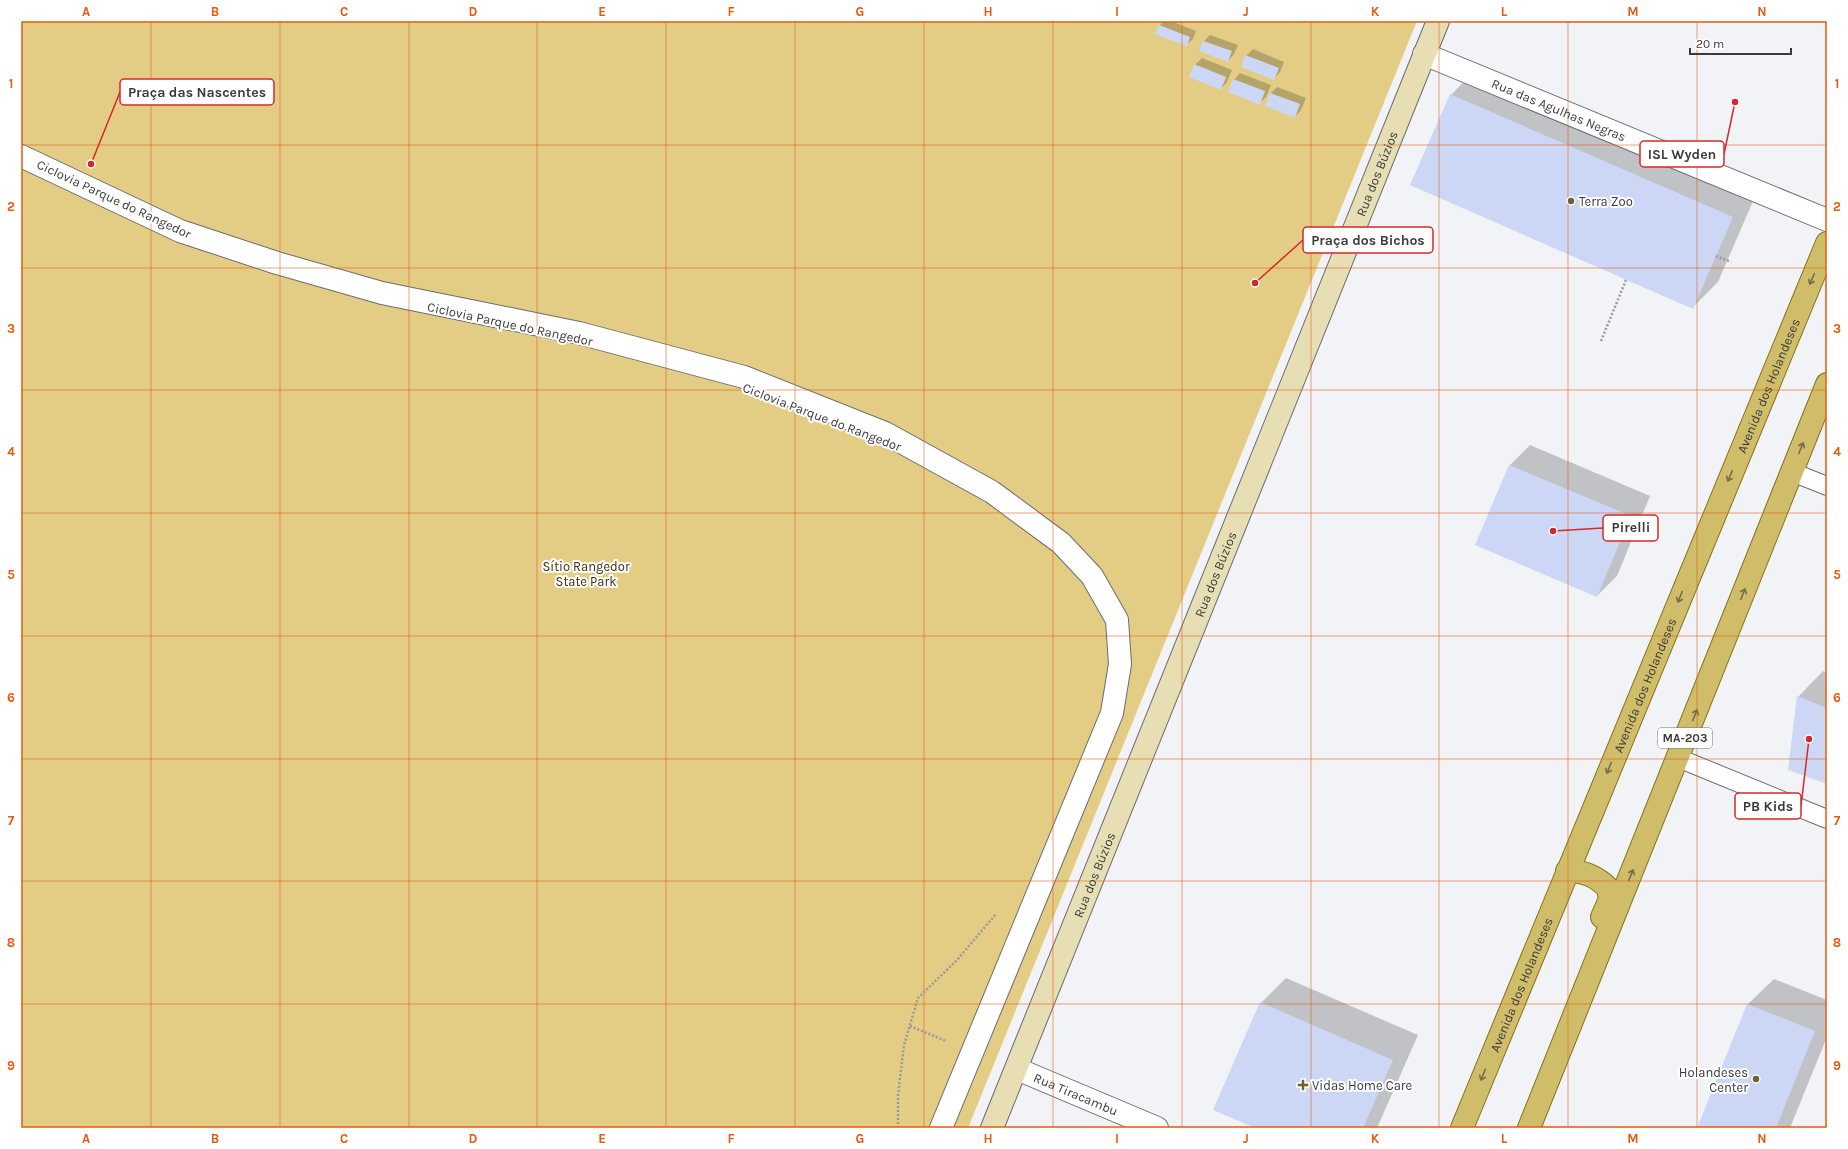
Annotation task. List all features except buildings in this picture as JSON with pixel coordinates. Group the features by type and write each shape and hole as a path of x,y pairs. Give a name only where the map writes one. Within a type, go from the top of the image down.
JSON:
{"main road":[{"name":"Rua dos Búzios","path":"992,1128 1438,21"},
{"name":"Avenida dos Holandeses","path":"1463,1127 1567,870 1827,243"},
{"name":"MA-203","path":"1529,1128 1827,384"},
{"path":"1544,1093 1544,1068 1548,1046 1610,899 1608,888 1600,881 1590,875 1578,871 1567,870"}],"street":[{"name":"Rua das Agulhas Negras","path":"1424,54 1827,220"},
{"path":"21,156 180,231 277,263 382,293 579,333 744,377 885,433 992,492 1061,543 1092,576 1117,620 1120,664 1112,713 941,1128"},
{"name":"Rua Tiracambu","path":"1016,1070 1157,1128"}],"lane":[{"path":"1792,472 1827,486"},
{"path":"1678,758 1827,819"}],"path":[{"path":"1716,256 1730,262"},
{"path":"1601,341 1626,280"},
{"path":"898,1128 898,1094 904,1045 918,998 957,960 997,914"}],"green space":[{"name":"Sítio Rangedor State Park","path":"21,21 1417,21 968,1128 21,1128"}],"place":[{"name":"ISL Wyden","path":"1735,102"},
{"name":"Praça das Nascentes","path":"91,164"},
{"name":"Terra Zoo","path":"1571,201"},
{"name":"Praça dos Bichos","path":"1255,283"},
{"name":"Pirelli","path":"1553,531"},
{"name":"PB Kids","path":"1809,739"},
{"name":"Holandeses Center","path":"1756,1079"},
{"name":"Vidas Home Care","path":"1303,1085"}]}
